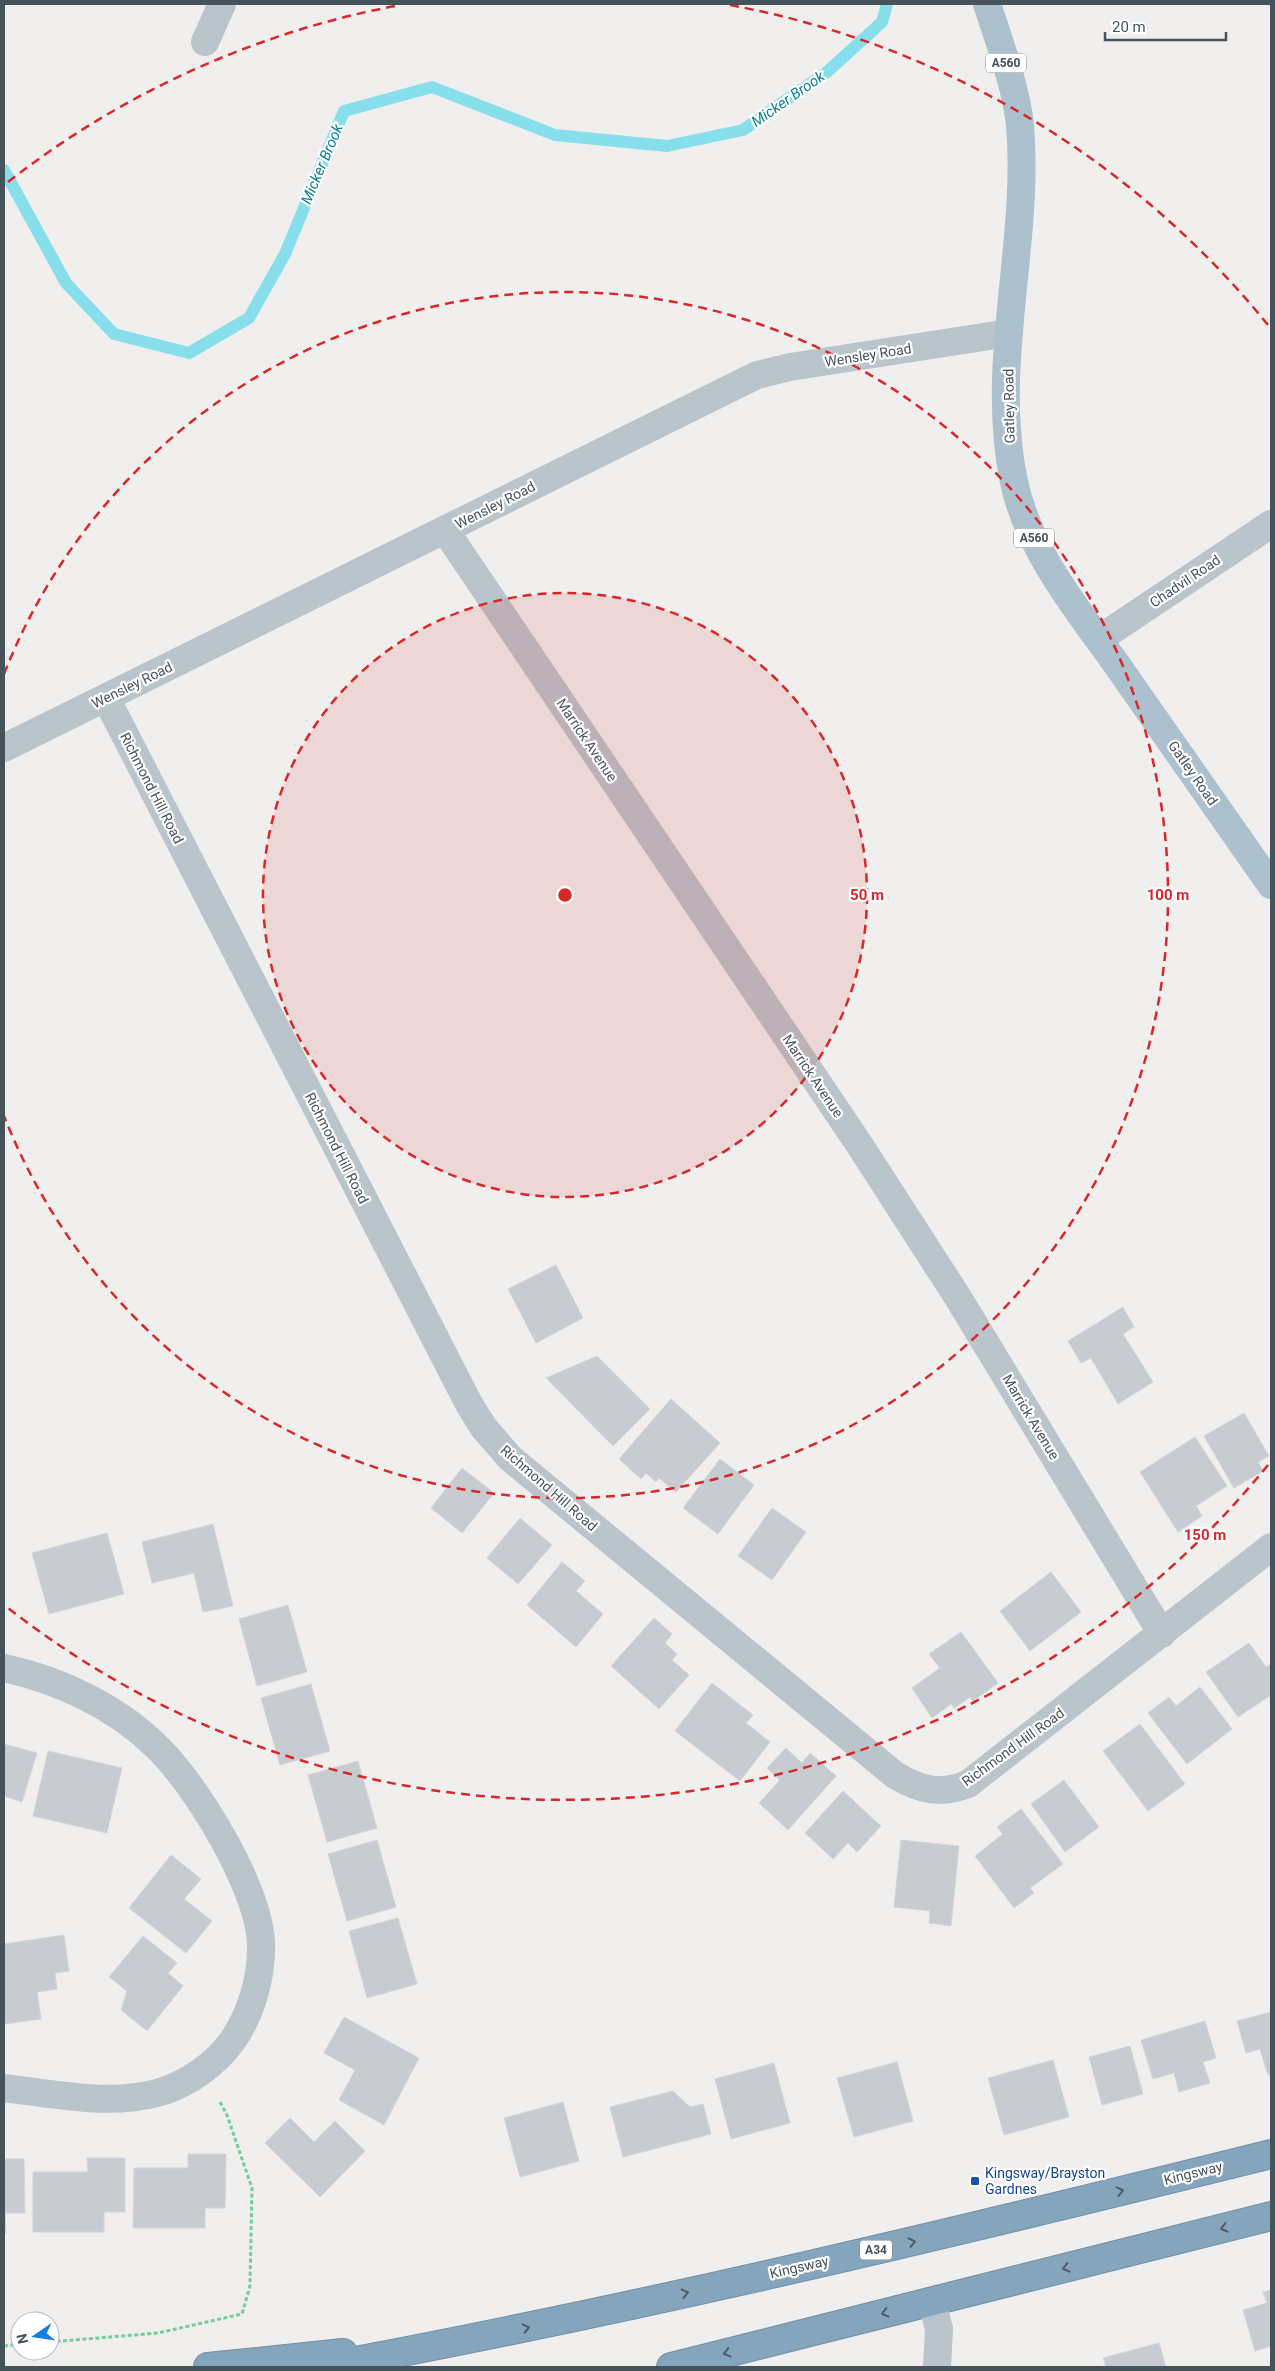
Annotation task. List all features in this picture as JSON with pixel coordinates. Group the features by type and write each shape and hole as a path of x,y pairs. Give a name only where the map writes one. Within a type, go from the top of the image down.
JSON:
{"highway":[{"name":"Kingsway","path":"323,2367 478,2338 945,2235 1271,2154"},
{"path":"671,2367 1271,2216"},
{"path":"208,2367 478,2338"}],"main road":[{"name":"Gatley Road","path":"987,4 1006,63 1020,123 1021,175 1009,332 1006,430 1014,484 1036,542 1072,602 1271,885"}],"street":[{"path":"205,42 222,4"},
{"name":"Wensley Road","path":"4,748 758,375 790,367 1009,332"},
{"name":"Chadvil Road","path":"1099,639 1264,528"},
{"name":"Marrick Avenue","path":"445,530 875,1168 957,1296 1162,1634"},
{"name":"Richmond Hill Road","path":"106,698 469,1404 484,1428 510,1458 895,1775 926,1790 942,1791 968,1784 1271,1547"},
{"path":"4,1668 24,1673 86,1697 120,1716 156,1746 182,1776 202,1804 228,1850 251,1899 261,1942 260,1966 250,2009 238,2032 216,2060 202,2071 179,2084 159,2092 134,2098 106,2099 4,2088"},
{"path":"932,2302 939,2329 937,2367"}],"path":[{"path":"60,2341 158,2333 242,2314 250,2286 252,2188 227,2115 202,2071"}],"building":[{"path":"556,1265 583,1318 536,1343 508,1289"},
{"path":"1123,1307 1134,1327 1123,1334 1153,1382 1118,1404 1091,1358 1081,1363 1068,1341"},
{"path":"597,1356 650,1409 613,1446 546,1378"},
{"path":"671,1399 720,1443 676,1492 659,1478 656,1482 646,1473 641,1479 619,1459"},
{"path":"1244,1413 1269,1456 1258,1462 1263,1471 1234,1488 1204,1436"},
{"path":"1195,1437 1227,1486 1196,1506 1202,1516 1178,1532 1140,1472"},
{"path":"720,1459 754,1485 718,1534 683,1508"},
{"path":"462,1468 494,1493 462,1533 431,1508"},
{"path":"772,1508 806,1532 772,1580 738,1556"},
{"path":"520,1518 552,1545 518,1584 487,1558"},
{"path":"213,1524 233,1606 203,1612 194,1573 152,1583 142,1542"},
{"path":"107,1533 124,1594 49,1614 32,1553"},
{"path":"562,1562 585,1581 576,1591 603,1614 576,1647 527,1605"},
{"path":"1051,1572 1081,1612 1030,1651 1000,1611"},
{"path":"288,1605 307,1672 257,1686 239,1619"},
{"path":"654,1618 672,1634 665,1643 677,1654 672,1660 689,1675 659,1709 611,1666"},
{"path":"961,1632 998,1683 973,1701 970,1697 954,1708 951,1704 932,1718 912,1688 940,1668 929,1654"},
{"path":"1249,1643 1266,1667 1271,1664 1271,1695 1238,1717 1206,1672"},
{"path":"712,1683 753,1715 746,1723 770,1742 740,1781 675,1731"},
{"path":"311,1684 330,1751 280,1765 261,1698"},
{"path":"1200,1687 1232,1729 1187,1764 1148,1713 1169,1697 1176,1706"},
{"path":"1140,1724 1185,1784 1148,1811 1103,1751"},
{"path":"4,1744 37,1753 22,1802 4,1796"},
{"path":"786,1748 802,1763 810,1753 836,1776 788,1830 759,1803 780,1780 767,1768"},
{"path":"48,1751 122,1768 107,1833 33,1816"},
{"path":"358,1761 377,1828 327,1842 308,1775"},
{"path":"1064,1780 1099,1827 1065,1852 1031,1804"},
{"path":"843,1791 881,1826 857,1852 848,1843 833,1859 805,1833"},
{"path":"1021,1809 1063,1864 1030,1888 1034,1893 1014,1908 975,1856 1003,1834 997,1827"},
{"path":"377,1840 396,1907 347,1921 328,1854"},
{"path":"901,1840 959,1846 951,1926 929,1923 930,1911 894,1907"},
{"path":"171,1855 201,1879 184,1899 212,1921 186,1953 129,1908"},
{"path":"398,1918 417,1984 367,1998 349,1931"},
{"path":"64,1935 69,1971 55,1973 57,1989 37,1992 41,2019 4,2024 4,1944"},
{"path":"143,1936 177,1963 168,1973 183,1986 147,2031 121,2010 127,1991 109,1977"},
{"path":"1271,2012 1271,2074 1268,2075 1260,2049 1246,2053 1237,2021"},
{"path":"344,2017 419,2058 384,2125 339,2100 355,2070 324,2053"},
{"path":"1205,2021 1216,2058 1203,2062 1210,2083 1179,2092 1174,2073 1153,2079 1141,2040"},
{"path":"1130,2046 1143,2094 1102,2105 1089,2057"},
{"path":"1053,2060 1069,2117 1004,2135 988,2078"},
{"path":"897,2062 913,2121 854,2137 837,2078"},
{"path":"774,2063 790,2123 731,2139 715,2079"},
{"path":"673,2091 690,2107 703,2104 711,2134 623,2157 610,2107"},
{"path":"563,2102 579,2161 520,2177 504,2118"},
{"path":"290,2118 314,2142 335,2121 365,2151 320,2197 265,2143"},
{"path":"188,2154 226,2154 225,2208 205,2208 205,2228 133,2228 134,2168 188,2168"},
{"path":"87,2158 125,2158 125,2212 104,2212 104,2232 33,2232 33,2172 88,2172"},
{"path":"4,2159 24,2159 25,2213 5,2213 6,2233 4,2233"},
{"path":"1271,2290 1271,2346 1255,2351 1243,2310 1267,2303 1263,2292"},
{"path":"1159,2343 1166,2367 1106,2367 1103,2358"}],"waterway":[{"name":"Micker Brook","path":"4,170 66,283 114,334 189,353 249,318 285,254 344,111 432,87 555,135 667,146 743,130 827,72 882,22 887,4"}],"place":[{"name":"Kingsway/Brayston Gardnes","path":"975,2181"}]}
